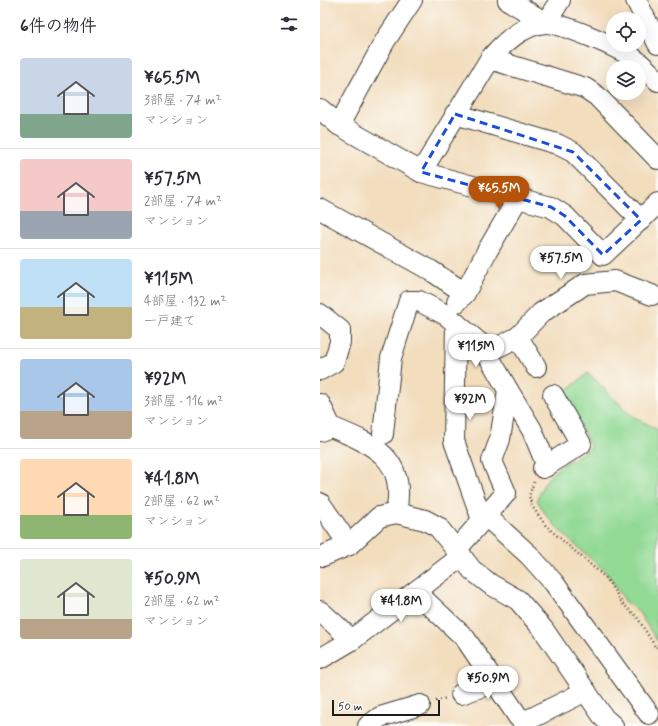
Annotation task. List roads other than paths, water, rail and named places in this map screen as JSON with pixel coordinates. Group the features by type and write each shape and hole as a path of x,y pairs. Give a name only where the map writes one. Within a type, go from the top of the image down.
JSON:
{"street":[{"path":"339,125 385,41 412,0"},
{"path":"508,0 546,23 561,26 611,45 633,57 658,81"},
{"path":"421,172 455,114 490,59 501,45 535,25 546,23 560,0"},
{"path":"636,0 658,44"},
{"path":"490,59 585,88 597,96 658,159"},
{"path":"320,108 339,125 421,172 551,207 565,216 603,255 658,203"},
{"path":"455,114 557,144 573,152 641,220"},
{"path":"518,198 486,253 451,319 454,442 484,518 529,555 554,583 648,715"},
{"path":"320,209 430,270 465,293"},
{"path":"486,353 518,337 541,313 585,284 615,281 652,295"},
{"path":"383,434 391,358 409,301 419,301 451,319 482,345 532,430 545,467 581,444 553,394"},
{"path":"320,314 340,330 340,342 334,362 320,370"},
{"path":"518,337 536,367"},
{"path":"320,659 352,640 416,592 459,552 484,518 506,493 492,461 500,439 508,390"},
{"path":"320,404 326,429 366,441 385,455 396,474 398,504 396,513"},
{"path":"320,503 349,545"},
{"path":"323,556 349,545 379,517 396,513 425,520 438,527 472,570 490,584 518,600 543,629 604,718 613,726"},
{"path":"416,592 465,638 519,718 528,720 586,691"},
{"path":"320,611 352,640"},
{"path":"461,694 495,682"},
{"path":"368,726 380,717 420,705"}]}
